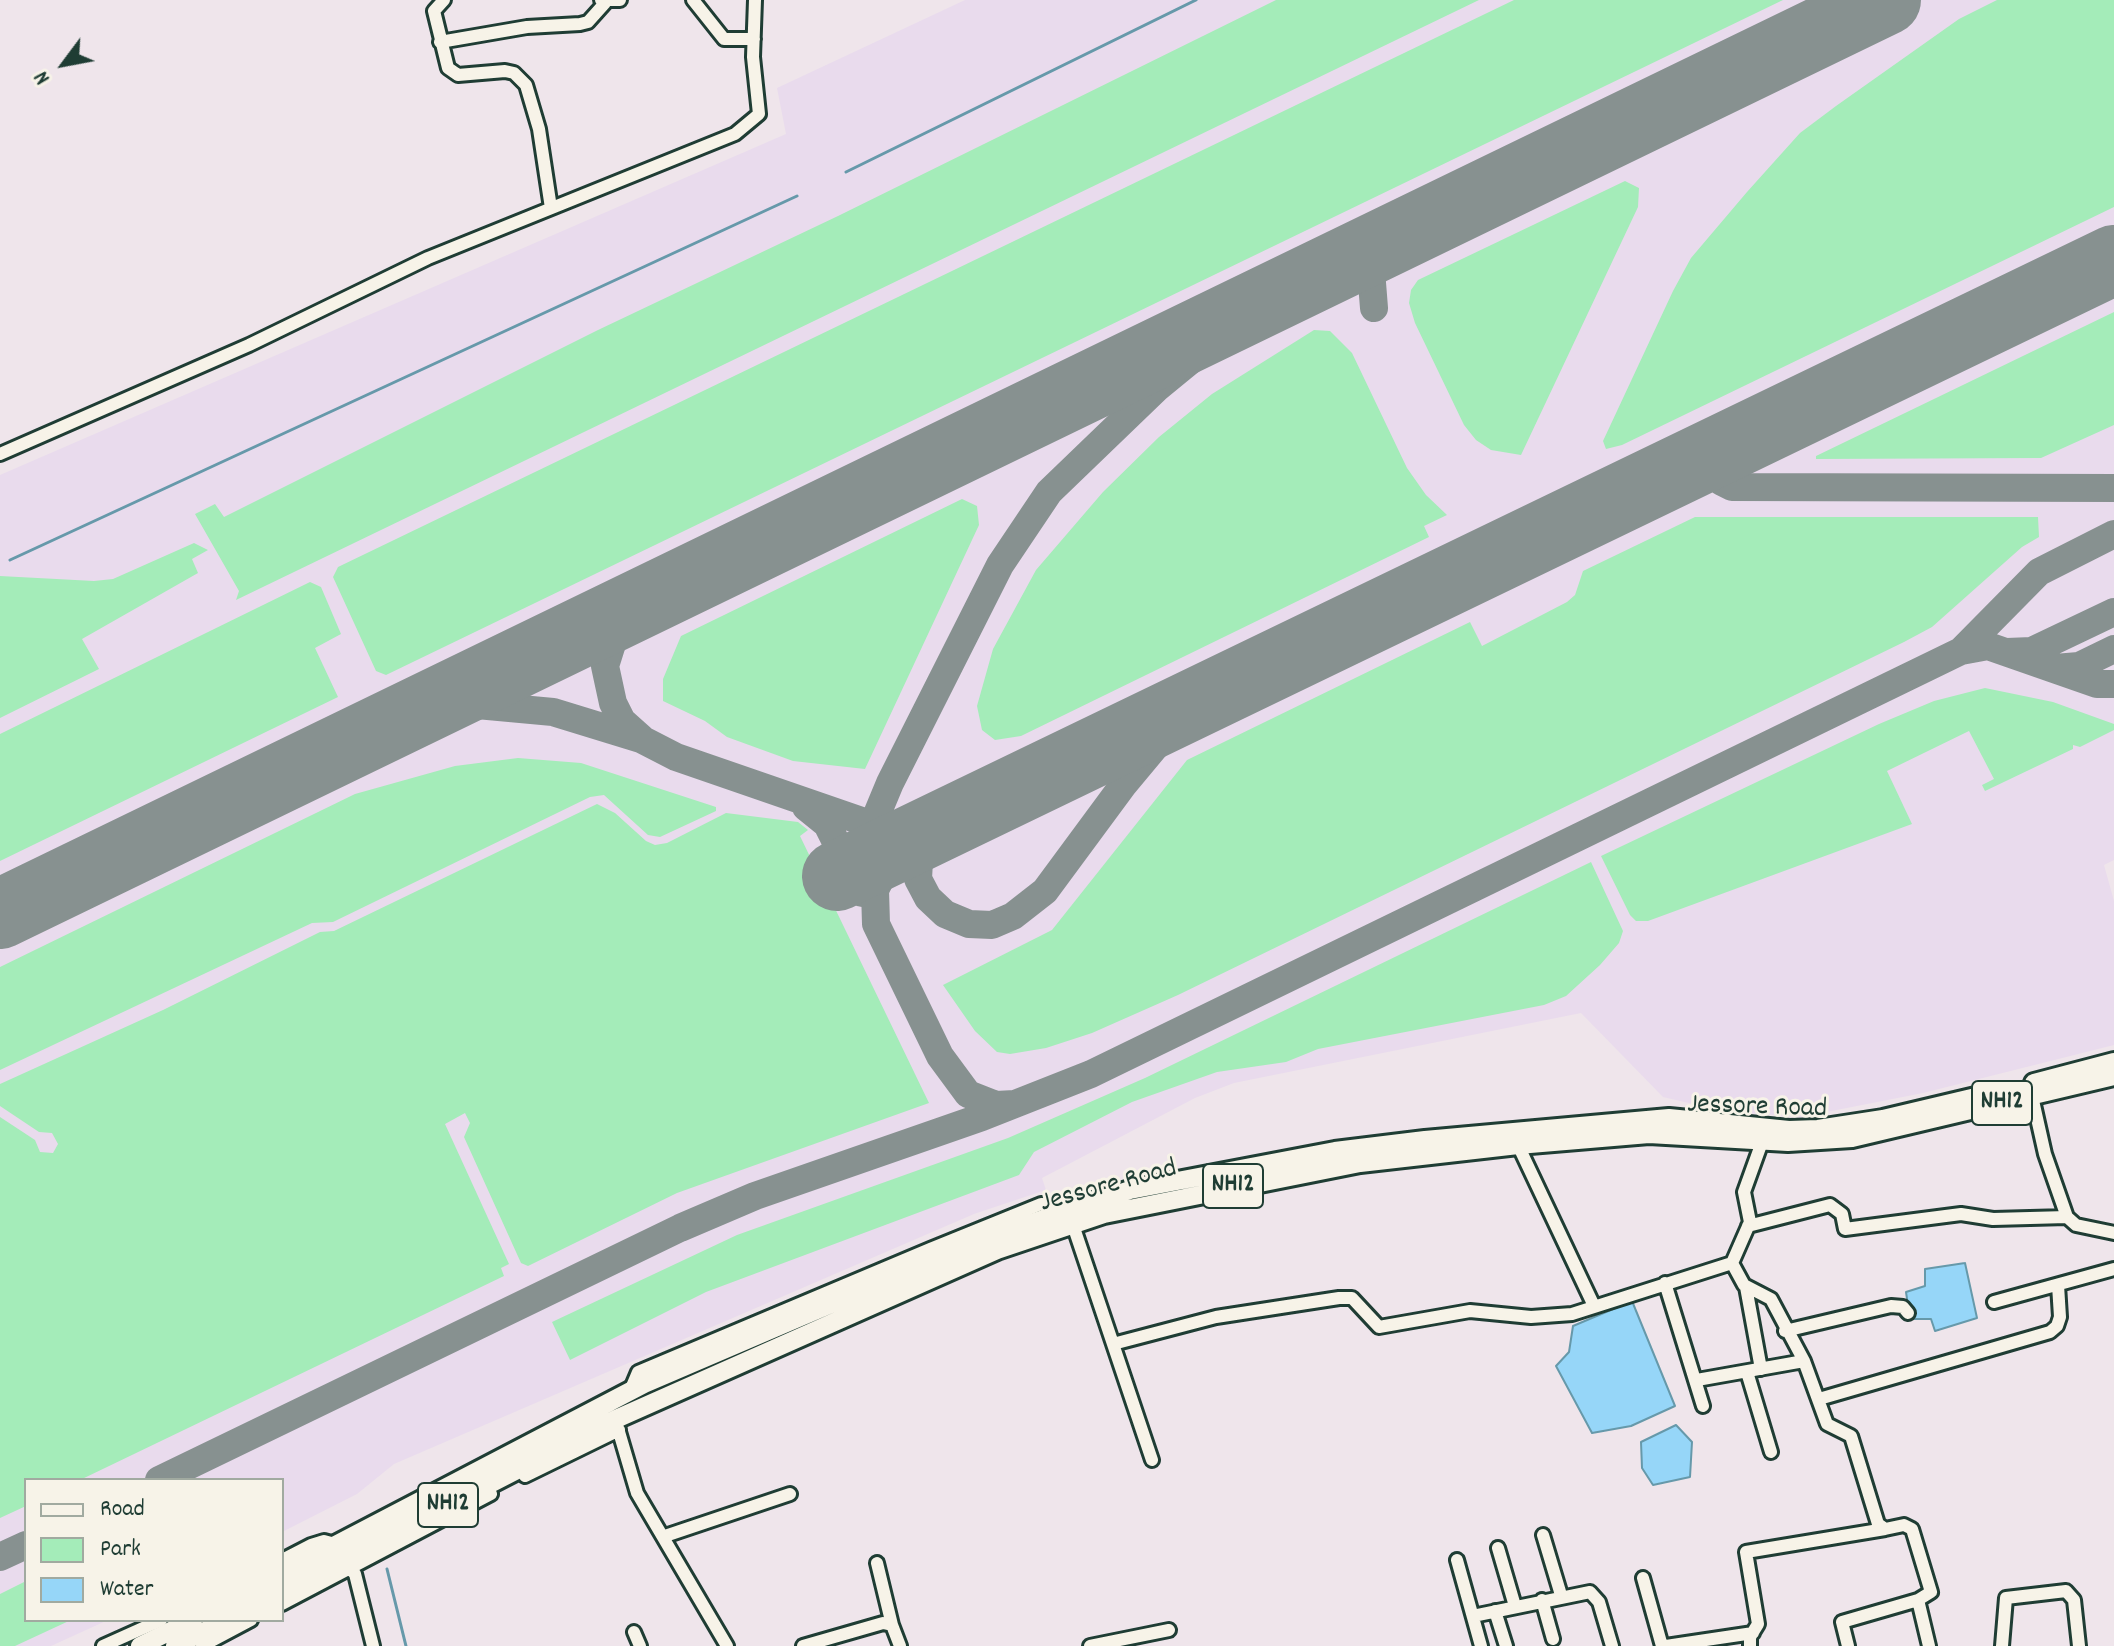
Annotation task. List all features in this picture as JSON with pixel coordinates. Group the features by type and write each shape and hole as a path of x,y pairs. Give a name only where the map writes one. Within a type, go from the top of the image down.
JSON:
{"highway":[{"name":"NH12","path":"284,1572 342,1558 630,1391 978,1241 1079,1205 1181,1178 1425,1140 1669,1118 1789,1130 1846,1125 2114,1062"},
{"name":"Jessore Road","path":"284,1590 342,1558 617,1425 997,1250 1156,1201 1360,1163 1518,1145 1649,1134 1762,1142 1852,1138 2114,1076"},
{"path":"140,1646 189,1622"},
{"path":"175,1646 223,1622"}],"street":[{"path":"444,0 434,11 443,57 453,73 505,71 514,73 526,85 539,129 551,208"},
{"path":"440,42 527,27 580,24 588,22 603,1 620,0"},
{"path":"693,0 724,39 754,39"},
{"path":"0,454 249,345 428,258 735,134 759,114 755,0"},
{"path":"2032,1096 2060,1204 2067,1217 2076,1225 2114,1233"},
{"path":"1113,1344 1186,1323 1339,1298 1352,1298 1379,1327 1470,1311 1552,1317 1594,1306 1732,1263 1748,1226 1746,1180 1762,1142"},
{"path":"1518,1145 1594,1306"},
{"path":"1748,1226 1830,1205 1842,1214 1845,1229 1961,1214 1993,1219 2067,1217"},
{"path":"1073,1225 1152,1460"},
{"path":"1732,1263 1746,1287 1761,1369"},
{"path":"1994,1302 2114,1269"},
{"path":"1665,1283 1703,1406"},
{"path":"1819,1399 2050,1332 2057,1326 2060,1317 2058,1285"},
{"path":"1746,1287 1771,1299 1785,1331 1804,1361 1830,1427 1846,1431 1856,1444 1876,1518 1885,1529"},
{"path":"1785,1331 1880,1307 1899,1306 1908,1313"},
{"path":"1697,1380 1804,1361"},
{"path":"1747,1372 1771,1452"},
{"path":"607,1402 637,1493 665,1536 723,1645"},
{"path":"665,1536 790,1494"},
{"path":"1643,1578 1664,1646 1751,1640 1758,1619 1746,1552 1904,1525 1912,1529 1931,1592 1918,1600 1842,1622 1848,1646"},
{"path":"1543,1535 1561,1595"},
{"path":"284,1559 324,1541 342,1558 355,1574 373,1646"},
{"path":"1498,1548 1515,1606"},
{"path":"284,1602 342,1558"},
{"path":"1457,1560 1481,1646"},
{"path":"877,1563 900,1646"},
{"path":"2002,1646 2002,1609 2006,1598 2066,1591 2074,1600 2079,1646"},
{"path":"1473,1616 1561,1595 1593,1593 1612,1646"},
{"path":"1542,1600 1553,1639"},
{"path":"1918,1600 1929,1646"},
{"path":"1495,1611 1506,1646"},
{"path":"103,1646 157,1622"},
{"path":"202,1646 247,1622"},
{"path":"803,1646 883,1623 892,1625"},
{"path":"1090,1646 1156,1639 1169,1630"},
{"path":"634,1632 640,1646"}],"shaded area":[{"path":"965,0 2114,0 2114,860 2104,865 2114,901 2114,1045 1923,1093 1801,1117 1723,1111 1663,1097 1581,1013 1234,1083 1195,1098 1042,1178 1046,1190 974,1214 394,1464 357,1494 284,1531 284,1478 24,1478 24,1622 104,1622 51,1646 0,1646 0,475 786,134 777,88"}],"green space":[{"path":"1276,0 1479,0 236,600 239,591 195,514 215,504 224,517 598,330 838,216"},
{"path":"1514,0 1783,0 386,675 376,671 333,577 338,567"},
{"path":"1997,0 2114,0 2114,207 1622,445 1606,449 1603,441 1691,258 1747,192 1800,133 1959,19"},
{"path":"1625,181 1639,188 1638,207 1521,455 1491,450 1476,440 1464,425 1415,323 1409,303 1411,290 1418,280"},
{"path":"2114,312 2114,425 2041,458 1816,459 1816,456"},
{"path":"1314,330 1330,331 1352,353 1407,468 1426,495 1447,515 1424,526 1429,537 1021,736 995,740 982,730 977,706 993,649 1036,570 1103,492 1159,437 1212,394"},
{"path":"962,499 977,506 979,525 865,769 793,761 727,737 705,721 663,701 663,679 681,636"},
{"path":"1695,517 2038,517 2039,537 2022,547 1932,627 1904,642 1178,995 1092,1033 1046,1048 1010,1054 997,1052 975,1031 943,985 1052,930 1187,760 1470,622 1482,646 1567,602 1575,595 1583,571"},
{"path":"194,543 208,550 192,559 198,573 82,639 99,669 0,718 0,576 94,581 113,579"},
{"path":"310,582 321,587 341,634 315,648 338,697 0,861 0,734"},
{"path":"1985,688 2053,702 2114,724 2114,730 2080,747 2073,745 2073,749 1985,791 1982,785 1994,779 1969,731 1887,771 1912,824 1648,921 1636,921 1630,915 1601,856 1879,724 1934,701"},
{"path":"518,758 581,763 716,807 716,811 660,837 648,835 604,795 590,797 333,922 312,923 0,1070 0,967 355,794 455,766"},
{"path":"597,804 615,813 646,841 655,845 667,843 726,813 798,822 808,830 800,836 929,1103 677,1193 528,1266 521,1263 464,1137 470,1123 465,1113 445,1124 509,1264 501,1268 504,1276 84,1478 24,1478 24,1507 0,1518 0,1117 35,1140 40,1152 53,1153 58,1144 52,1133 39,1132 0,1106 0,1084 163,1010 320,932 334,931"},
{"path":"1591,862 1623,931 1619,943 1600,965 1566,996 1544,1005 1318,1049 1286,1062 1217,1072 1132,1102 1034,1152 1019,1175 706,1292 570,1360 552,1322 737,1235 1008,1138 1145,1078"},
{"path":"24,1582 24,1622 67,1622 15,1646 0,1646 0,1594"}],"water":[{"path":"1965,1263 1977,1318 1935,1331 1931,1319 1910,1319 1906,1292 1925,1286 1925,1269"},
{"path":"1632,1301 1675,1406 1631,1426 1592,1433 1556,1366 1569,1352 1573,1326"},
{"path":"1676,1425 1692,1442 1690,1477 1653,1485 1642,1468 1641,1442"}],"waterway":[{"path":"846,172 1196,0"},
{"path":"10,560 797,196"},
{"path":"387,1569 406,1646"}],"taxiway":[{"path":"1374,308 1371,270 1385,248 1399,236"},
{"path":"862,893 858,860 890,783 1000,565 1049,492 1157,388 1218,338 1290,288"},
{"path":"1756,433 1723,455 1719,468 1722,482 1732,487 2114,488"},
{"path":"163,1478 680,1228 755,1196 982,1117 1091,1074 1961,651 2039,572 2114,534"},
{"path":"640,604 616,631 605,666 613,703 622,721 641,738"},
{"path":"2007,652 2032,651 2114,612"},
{"path":"1961,651 1988,646 2097,684 2114,684"},
{"path":"2055,668 2079,666 2114,649"},
{"path":"952,820 930,839 919,861 918,879 928,898 945,914 969,924 992,925 1013,916 1045,891 1124,784 1184,712 1229,686"},
{"path":"406,717 450,706 477,705 553,712 641,739 676,757 876,826 899,829 956,817"},
{"path":"806,807 827,824 857,884"},
{"path":"935,828 891,858 875,890 876,924 940,1056 968,1094 996,1105 1015,1104"},
{"path":"0,1557 24,1546"}],"runway":[{"path":"0,914 1886,0"},
{"path":"837,876 2114,260"}]}
